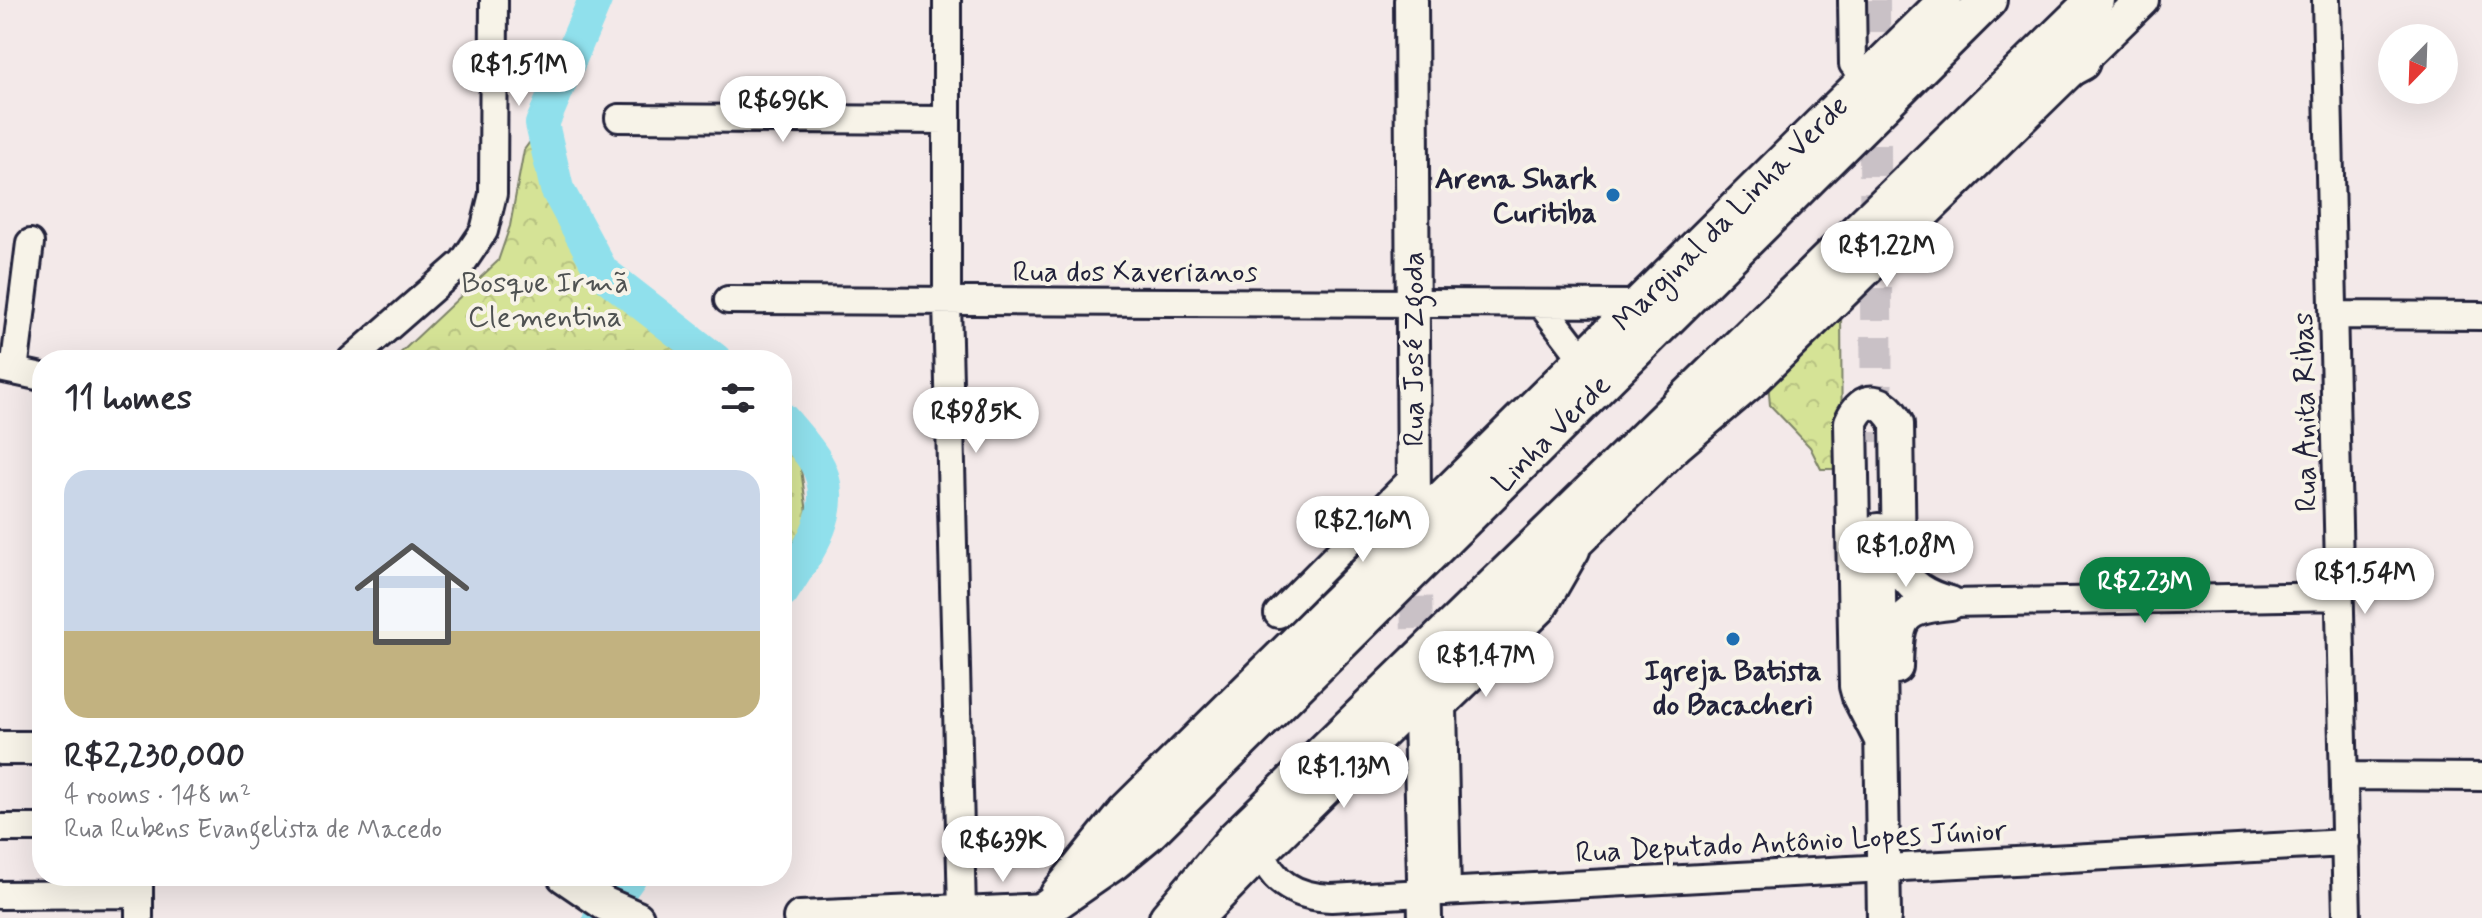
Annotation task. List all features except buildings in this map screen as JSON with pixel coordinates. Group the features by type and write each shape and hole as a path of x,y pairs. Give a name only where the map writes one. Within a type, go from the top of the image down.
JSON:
{"highway":[{"name":"Linha Verde","path":"1039,912 1113,862 1148,833 1988,0"},
{"path":"1168,918 1235,839 2095,0"},
{"path":"1977,118 2081,62"}],"main road":[{"name":"Rua José Zgoda","path":"1411,0 1414,492"},
{"name":"Marginal da Linha Verde","path":"1039,912 1124,811 1945,0"},
{"path":"1197,918 1587,532 1677,445 1750,383 2142,0"},
{"path":"1879,736 1856,686 1851,422 1856,410 1867,403 1880,403 1890,411 1897,424 1899,564 1903,576 1924,594 1950,603"},
{"path":"1877,442 1884,918"},
{"path":"1879,736 1894,691 1899,629 1911,611 1922,606 1950,603"},
{"path":"1420,717 1432,901"},
{"path":"0,748 32,748"},
{"path":"578,886 637,918"},
{"path":"800,918 962,915"}],"street":[{"path":"362,350 463,262 484,231 491,213 494,175 494,0"},
{"path":"947,0 947,302 962,915 1039,912"},
{"path":"1852,0 1853,64"},
{"name":"Rua Anita Ribas","path":"2326,0 2347,918"},
{"path":"619,118 947,120"},
{"path":"30,243 7,370 32,375"},
{"name":"Rua dos Xaverianos","path":"728,300 1637,304"},
{"path":"1542,305 1583,359"},
{"path":"2334,315 2482,316"},
{"path":"1278,614 1414,492"},
{"path":"1432,901 1443,706 1542,610 1587,532"},
{"path":"1950,603 2340,596"},
{"path":"2344,776 2482,777"},
{"path":"0,828 32,828"},
{"name":"Rua Deputado Antônio Lopes Júnior","path":"1262,851 1273,876 1300,894 1432,901 1883,868 2346,843"},
{"path":"0,895 139,896"}],"green space":[{"name":"Bosque Irmã Clementina","path":"542,135 554,190 600,274 687,350 404,350 498,261 510,226 524,150 532,139"},
{"path":"1841,307 1842,469 1821,469 1810,447 1770,405 1768,382"},
{"path":"792,453 800,462 808,520 792,545"}],"waterway":[{"path":"595,0 542,124 557,189 602,272 702,350"},
{"path":"792,431 814,459 825,494 819,528 792,576"},
{"path":"600,918 623,886"}],"tunnel":[{"path":"1874,0 1877,442"},
{"path":"1415,549 1418,678"}],"place":[{"name":"Arena Shark Curitiba","path":"1613,195"},
{"name":"Igreja Batista do Bacacheri","path":"1733,639"}]}
